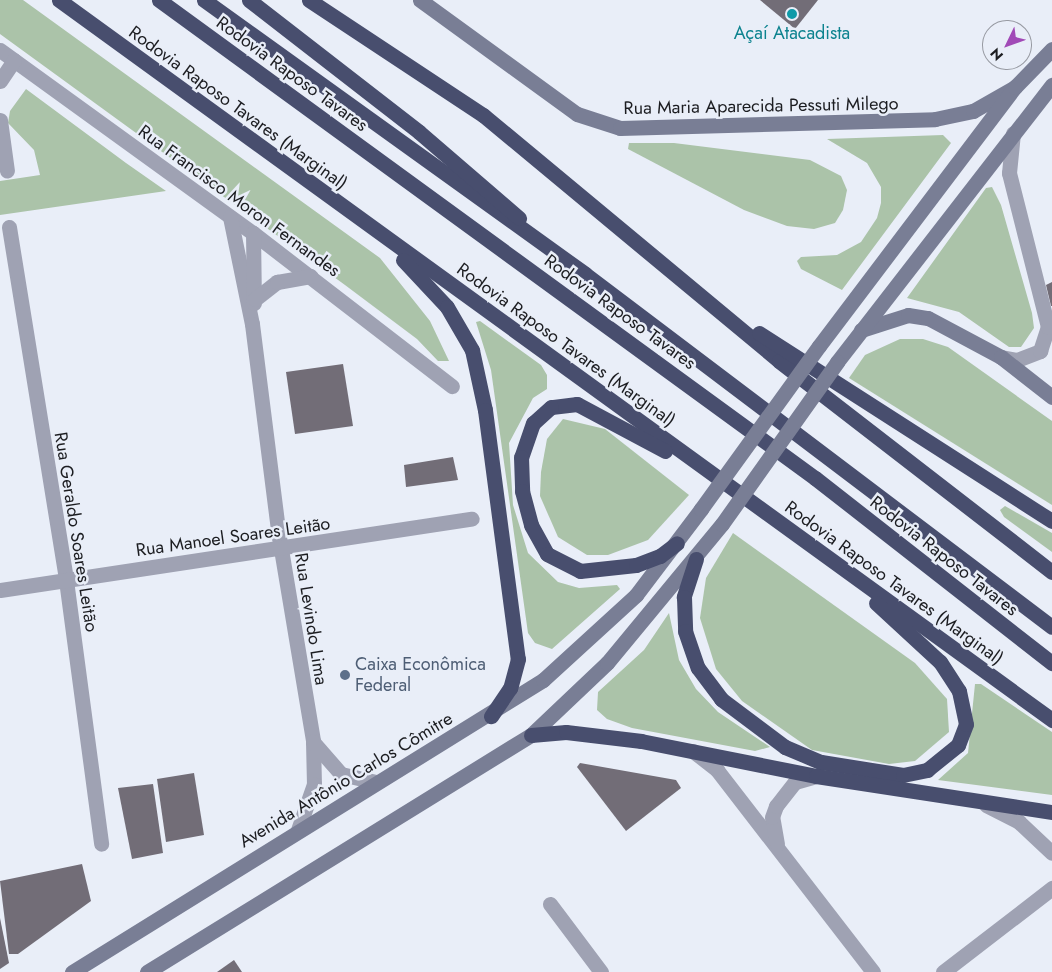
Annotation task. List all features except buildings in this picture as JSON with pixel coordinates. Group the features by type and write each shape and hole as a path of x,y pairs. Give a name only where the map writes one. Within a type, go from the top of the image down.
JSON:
{"highway":[{"name":"Rodovia Raposo Tavares (Marginal)","path":"59,0 256,145 1052,720"},
{"name":"Rodovia Raposo Tavares","path":"159,0 815,478 1052,663"},
{"name":"Rodovia Raposo Tavares","path":"204,0 585,274 1052,627"},
{"path":"248,0 419,132 585,274"},
{"path":"308,0 483,115 703,296 1052,572"},
{"path":"256,145 409,265 447,307 472,350 517,632 515,673 491,716"},
{"path":"703,296 1052,521"},
{"path":"677,543 660,556 606,570 580,571 547,554 531,525 522,491 521,457 533,423 551,407 577,404 636,433 771,516"},
{"path":"696,559 684,596 685,631 698,668 721,699 785,746 821,762 903,775 927,770 958,745 966,724 959,691 940,662 815,549"},
{"path":"531,735 594,735 693,751 816,776 985,804 1052,812"}],"main road":[{"name":"Rua Maria Aparecida Pessuti Milego","path":"420,0 577,114 620,128 935,120 973,111 1015,87"},
{"path":"1015,87 1052,49"},
{"path":"148,972 531,735 607,663 696,559 860,330 1014,131 1052,85"},
{"name":"Avenida Antônio Carlos Cômitre","path":"72,972 376,782 491,716 542,680 636,595 677,543 819,346 1015,87"},
{"path":"860,330 887,319 928,318 1001,357 1052,397"}],"street":[{"name":"Rua Francisco Moron Fernandes","path":"0,50 253,233 452,386"},
{"path":"0,81 14,60"},
{"path":"0,120 7,171"},
{"path":"1001,357 1017,360 1046,351 1050,334 1009,173 1014,131"},
{"name":"Rua Levindo Lima","path":"230,217 252,324 281,549 313,741 314,784 298,830"},
{"name":"Rua Geraldo Soares Leitão","path":"9,226 66,580 101,844"},
{"name":"Rua Levindo Lima","path":"252,324 255,299 253,233"},
{"path":"255,299 277,282 310,276"},
{"name":"Rua Manoel Soares Leitão","path":"0,590 472,519"},
{"path":"313,741 341,774 376,782"},
{"path":"693,751 717,770 873,972"},
{"path":"777,848 772,817 776,806 795,782 816,776"},
{"path":"985,804 1019,822 1052,853"},
{"path":"943,972 1052,888"},
{"path":"550,904 601,972"}],"green space":[{"path":"0,0 23,0 380,258 430,321 449,361 438,361 417,339 345,285 0,34"},
{"path":"26,89 166,191 0,215 0,181 40,175 34,150 8,123 10,111"},
{"path":"943,135 951,143 842,290 801,269 797,261 801,257 837,255 861,242 877,218 881,203 881,187 867,163 827,139"},
{"path":"629,143 674,143 810,160 841,176 847,190 843,210 835,223 814,229 787,226 744,210 628,149"},
{"path":"992,187 1001,205 1032,313 1034,328 1021,347 1009,347 959,312 907,298 986,188"},
{"path":"480,321 541,365 547,375 547,389 533,398 509,443 513,505 528,553 558,582 579,588 617,585 620,589 552,649 535,643 528,633 491,370 476,322"},
{"path":"900,339 923,339 948,347 1052,421 1052,505 849,378 865,355"},
{"path":"563,419 605,429 689,495 648,540 608,555 587,555 558,537 540,496 541,472 547,439"},
{"path":"1005,506 1052,533 1052,552 1004,517 1000,510"},
{"path":"733,533 915,663 947,699 949,732 915,761 889,764 812,750 742,701 716,669 700,618 706,578"},
{"path":"669,613 679,660 696,689 718,712 770,747 755,751 632,728 607,719 597,710 598,692 644,650"},
{"path":"975,684 981,684 1052,732 1052,795 938,780 968,753"}],"place":[{"name":"Açaí Atacadista","path":"792,14"},
{"name":"Caixa Econômica Federal","path":"345,675"}]}
